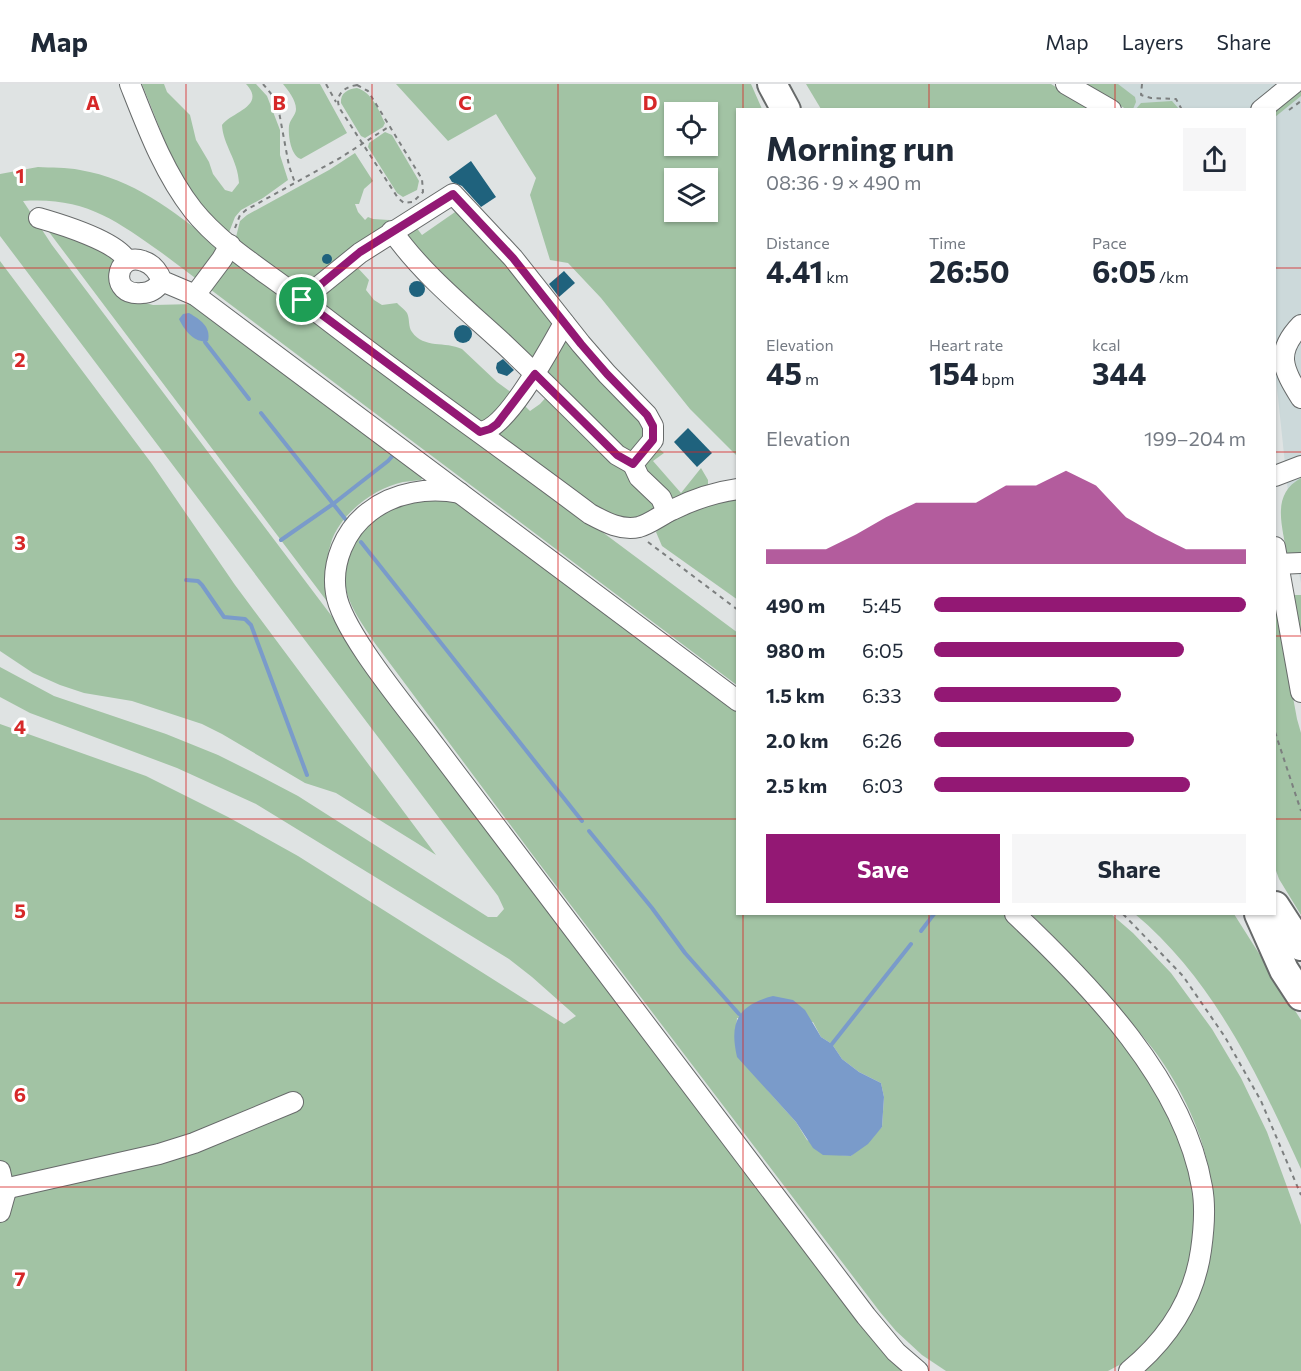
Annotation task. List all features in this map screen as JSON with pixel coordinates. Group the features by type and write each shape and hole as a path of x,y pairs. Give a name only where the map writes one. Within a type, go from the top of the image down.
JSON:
{"highway":[{"path":"772,84 785,108"},
{"path":"1276,906 1301,939"},
{"path":"1276,907 1301,946"},
{"path":"1259,915 1284,970 1301,996"},
{"path":"1260,915 1301,976"}],"street":[{"path":"130,84 148,130 171,176 187,201 207,224 230,245 302,300 590,514 607,523 622,527 638,527 667,512 718,493 736,489"},
{"path":"1066,84 1108,108"},
{"path":"1263,108 1293,84"},
{"path":"302,300 360,252 453,194 513,258 607,374 647,415 653,426 653,440 633,464"},
{"path":"39,218 108,245 125,255 127,261"},
{"path":"393,231 411,256 444,289 617,455 633,464 639,477 661,498 667,512"},
{"path":"195,295 230,245"},
{"path":"162,281 158,287 148,293 138,294 125,291 118,276 121,267 127,261 135,259 152,265 162,281 195,295 736,700"},
{"path":"480,432 497,424 535,374 564,323"},
{"path":"1301,324 1290,337 1283,362 1286,375 1301,398"},
{"path":"1276,476 1301,466"},
{"path":"460,493 442,489 408,494 379,504 356,524 346,536 335,579 336,593 345,618 369,657 435,746 866,1316 896,1352 918,1371"},
{"path":"1301,563 1276,555 1301,692"},
{"path":"1016,915 1070,966 1114,1018 1158,1078 1182,1124 1202,1186 1205,1217 1195,1281 1167,1334 1129,1371"},
{"path":"0,1212 2,1180 168,1151 194,1143 293,1102"}],"path":[{"path":"263,84 277,101 289,166 295,183"},
{"path":"326,84 340,109 398,198 408,204 418,199 424,188 422,179 368,91 362,87 350,86 343,90 338,96 337,103 340,109"},
{"path":"1142,84 1141,95 1151,98 1176,99 1181,108"},
{"path":"230,245 237,220 243,212 340,158 390,126"},
{"path":"638,527 647,541 736,608"},
{"path":"1276,735 1301,811"},
{"path":"1124,915 1183,976 1225,1037 1261,1101 1301,1195"}],"shaded area":[{"path":"1091,84 1301,84 1301,583 1294,549 1276,378 1276,108 1133,108"}],"green space":[{"path":"142,84 164,84 167,92 190,115 196,140 213,174 225,190 232,192 239,183 238,175 222,125 250,103 251,92 246,84 256,84 267,96 280,130 280,155 288,180 241,210 235,217 228,235 195,197 186,182 168,149"},
{"path":"283,84 320,84 347,133 301,159 298,157 291,145 289,130 296,106"},
{"path":"396,84 751,84 762,108 736,108 736,455 690,409 601,298 568,263 550,260 530,195 536,178 496,114 448,141"},
{"path":"806,84 1051,84 1090,108 820,108"},
{"path":"1080,84 1118,84 1135,97 1133,108 1124,108"},
{"path":"357,88 371,98 385,123 383,127 365,138 361,136 341,103 345,92"},
{"path":"1301,88 1301,96 1276,116 1276,109"},
{"path":"1172,101 1178,108 1137,108 1141,103"},
{"path":"385,132 392,135 419,181 417,190 403,197 397,193 368,147 369,143"},
{"path":"355,153 373,181 364,189 359,204 355,204 358,212 365,220 368,217 390,222 302,288 295,286 235,241 240,221 247,215"},
{"path":"38,167 69,168 99,174 135,188 167,208 736,632 736,684 129,230 81,207 45,201 23,201 52,245 422,736 911,1371 0,1371 0,724 146,776 228,817 298,856 564,1024 576,1016 509,959 256,804 177,768 30,713 0,697 0,667 54,696 166,734 218,755 298,796 488,917 497,917 504,909 498,896 0,236 0,174"},
{"path":"458,210 557,323 534,366 408,241 406,232 416,227 422,235"},
{"path":"53,227 121,259 112,275 111,287 122,297 153,305 195,304 424,476 421,480 403,482 381,490 359,504 342,522 335,533 327,558 326,581 329,604 49,232"},
{"path":"0,261 152,464 235,585 436,855 336,793 305,783 202,724 132,701 84,693 60,685 33,673 0,651"},
{"path":"357,267 369,280 366,290 374,300 382,305 397,303 407,313 411,330 417,337 429,343 462,349 497,382 515,395 482,426 318,301 318,298"},
{"path":"562,334 641,419 647,434 629,455 542,370"},
{"path":"549,394 613,456 654,505 654,510 628,524 595,512 495,432 520,401 530,411"},
{"path":"658,448 664,453 653,461 681,493 701,468 708,480 708,487 682,500 671,499 641,468"},
{"path":"1301,478 1301,556 1287,555 1281,523 1282,502 1291,485"},
{"path":"452,495 736,704 736,915 1009,915 1104,1015 1164,1104 1181,1140 1196,1219 1191,1268 1167,1319 1140,1350 1108,1371 946,1371 922,1355 896,1331 532,854 374,642 355,612 349,600 345,579 352,550 368,524 379,514 406,501","holes":["737,1018 813,1022 821,1037 832,1044 842,1059 859,1072 881,1083 884,1097 882,1127 851,1156 840,1155 807,1140 796,1122 769,1092 735,1046"]},
{"path":"736,496 736,599 662,546 656,532 668,520"},
{"path":"1293,595 1301,595 1301,648"},
{"path":"1276,605 1301,733 1301,915 1276,871"},
{"path":"1032,915 1112,915 1133,933 1171,973 1212,1029 1241,1078 1267,1132 1301,1225 1301,1371 1141,1371 1202,1287 1210,1259 1214,1230 1214,1202 1210,1174 1194,1120 1162,1061 1066,949"},
{"path":"1136,915 1235,915 1301,1020 1301,1169 1251,1065 1232,1032 1211,999 1163,940"}],"water":[{"path":"189,313 204,324 209,336 208,341 194,338 184,327 179,319 183,314"},
{"path":"773,996 793,1000 805,1010 821,1037 832,1044 842,1059 859,1072 881,1083 884,1097 882,1127 868,1144 851,1156 823,1155 813,1148 796,1122 737,1057 734,1034 739,1017 751,1004"}],"building":[{"path":"471,161 496,197 481,207 462,186 452,182 449,177"},
{"path":"327,254 332,259 327,264 322,259"},
{"path":"564,271 575,283 559,297 549,284"},
{"path":"414,281 420,281 425,289 423,295 414,297 409,292 409,286"},
{"path":"463,325 469,328 472,334 469,340 463,343 457,340 454,334 457,328"},
{"path":"503,359 514,370 507,376 498,373 496,368 497,363"},
{"path":"688,428 712,453 697,467 674,442"}],"waterway":[{"path":"205,342 249,399"},
{"path":"261,413 346,520"},
{"path":"281,540 333,504 395,453"},
{"path":"361,542 582,821"},
{"path":"186,580 198,581 224,617 245,619 251,625 307,775"},
{"path":"589,831 652,908 685,953 739,1014"},
{"path":"921,931 933,915"},
{"path":"832,1044 911,944"}],"route":[{"path":"453,194 513,258 607,374 647,415 653,426 653,440 633,464 624,460 535,374 497,424 480,432 302,300 360,252 453,194"}]}
